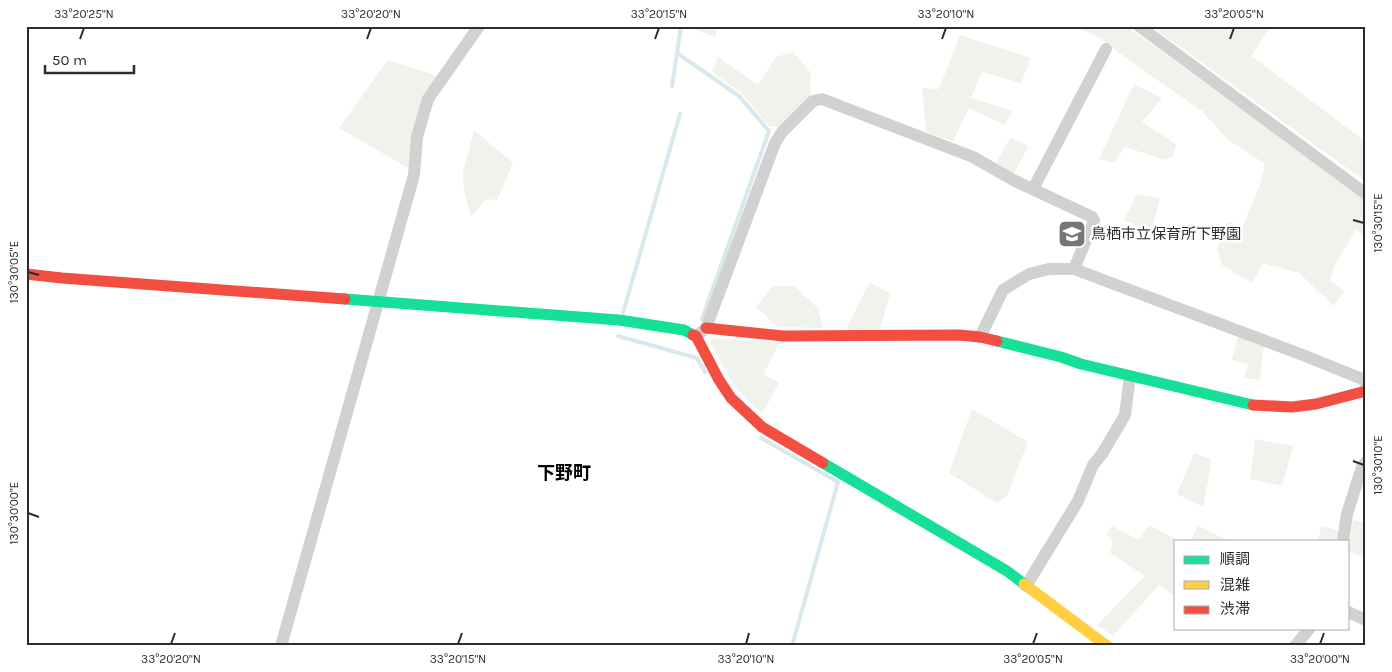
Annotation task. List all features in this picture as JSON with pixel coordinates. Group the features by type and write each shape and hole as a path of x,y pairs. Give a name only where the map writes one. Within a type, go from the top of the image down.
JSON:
{"street":[{"path":"281,646 414,175 417,137 428,99 479,26"},
{"path":"1139,26 1366,194"},
{"path":"1033,189 1106,49"},
{"path":"1074,269 1094,220 1092,217 1015,181 973,157 822,99 813,101 782,132 775,143 701,332 719,380 731,398 762,427 1008,571 1107,646"},
{"path":"980,337 1003,290 1029,274 1049,269 1074,269 1308,357 1362,379 1366,383"},
{"path":"26,274 379,303 619,320 701,332 783,336 959,335 980,337 1081,364 1254,405 1292,407 1316,404 1366,390"},
{"path":"1026,586 1078,500 1093,465 1102,454 1125,415 1130,376"},
{"path":"1343,540 1347,514 1362,467 1366,462"},
{"path":"1350,613 1366,620"},
{"path":"1296,646 1308,630"}],"shaded area":[{"path":"686,26 718,26 715,37"},
{"path":"1073,26 1128,27 1366,200 1366,236 1356,230 1335,264 1330,280 1344,291 1334,306 1299,273 1263,263 1252,283 1222,265 1217,248 1228,222 1243,226 1260,185 1265,164 1227,139 1202,111 1095,35"},
{"path":"1151,26 1271,26 1251,56 1366,142 1366,182"},
{"path":"960,35 1031,58 1021,83 982,72 971,98 1013,111 1004,125 969,108 953,141 926,132 922,88 939,89"},
{"path":"793,52 811,73 810,98 779,128 769,126 741,93 712,72 718,57 758,85 776,57"},
{"path":"388,60 437,76 410,169 339,128"},
{"path":"1134,84 1162,98 1142,122 1176,144 1173,156 1165,160 1125,147 1114,163 1099,159"},
{"path":"474,130 513,163 497,200 486,199 471,217 464,191 463,172"},
{"path":"1010,138 1029,146 1013,174 996,163"},
{"path":"1137,194 1160,198 1152,230 1124,220"},
{"path":"870,282 890,294 880,329 846,329"},
{"path":"773,286 794,286 818,308 823,328 778,327 756,307"},
{"path":"1238,336 1264,345 1260,380 1244,378 1248,364 1232,360"},
{"path":"714,338 779,343 764,374 779,383 762,414 734,386 710,342"},
{"path":"972,409 1028,442 1007,496 997,503 949,473"},
{"path":"1255,439 1293,446 1282,486 1250,479"},
{"path":"1194,453 1212,460 1203,507 1177,494"},
{"path":"1353,520 1366,523 1366,557 1350,553"},
{"path":"1149,525 1177,540 1174,540 1174,596 1159,585 1113,636 1097,625 1145,576 1110,553 1113,541 1106,534 1112,526 1139,540"},
{"path":"1198,526 1227,540 1191,540"},
{"path":"1321,526 1340,531 1339,540 1318,540"}],"waterway":[{"path":"672,86 681,26"},
{"path":"677,53 739,96 769,131 702,319"},
{"path":"623,313 680,114"},
{"path":"618,336 697,358 705,372"},
{"path":"761,438 838,482 792,646"}],"traffic: fast":[{"path":"345,299 619,320 684,330 693,335"},
{"path":"997,341 1081,364 1253,405"},
{"path":"823,463 1007,571 1024,584"}],"traffic: slow":[{"path":"1024,584 1107,646"}],"traffic: jam":[{"path":"26,274 345,299"},
{"path":"706,328 783,336 959,335 997,341"},
{"path":"693,335 696,336 719,380 731,398 762,427 823,463"},
{"path":"1253,405 1292,407 1316,404 1366,391"}],"place":[{"name":"鳥栖市立保育所下野園","path":"1072,234"}],"district":[{"name":"下野町","path":"564,473"}]}
